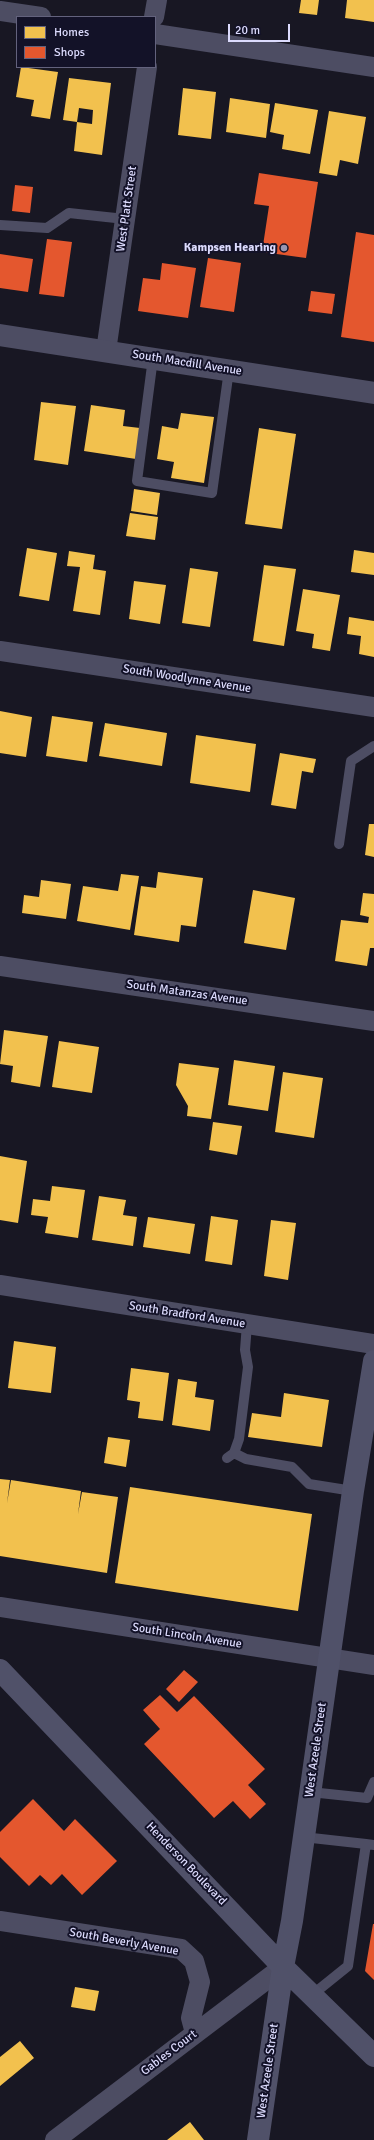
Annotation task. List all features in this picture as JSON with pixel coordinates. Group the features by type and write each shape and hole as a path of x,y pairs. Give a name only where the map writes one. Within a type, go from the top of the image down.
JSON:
{"main road":[{"name":"West Azeele Street","path":"258,2140 283,1967 292,1921 353,1491 371,1398 374,1361"},
{"name":"Henderson Boulevard","path":"0,1670 283,1967 374,2056"}],"street":[{"path":"154,16 157,0"},
{"path":"0,11 34,16"},
{"path":"156,34 374,67"},
{"name":"West Platt Street","path":"106,351 147,68"},
{"name":"South Macdill Avenue","path":"0,335 374,393"},
{"name":"South Woodlynne Avenue","path":"0,651 374,707"},
{"name":"South Matanzas Avenue","path":"0,966 374,1021"},
{"name":"South Bradford Avenue","path":"0,1285 374,1344"},
{"name":"South Lincoln Avenue","path":"0,1607 374,1665"},
{"name":"South Beverly Avenue","path":"0,1921 182,1949 194,1961 200,1982 191,2018 196,2033"},
{"name":"Gables Court","path":"55,2140 283,1967"}],"lane":[{"path":"0,225 47,228 68,213 125,219"},
{"path":"153,358 137,481 212,493 229,370"},
{"path":"339,844 351,762 374,746"},
{"path":"247,1324 245,1350 248,1367 239,1439 230,1456 292,1467 309,1484 353,1491"},
{"path":"310,1792 367,1798 374,1782"},
{"path":"303,1837 370,1844 348,1966 312,1995"}],"building: Homes":[{"path":"301,0 319,0 317,15 299,13"},
{"path":"347,0 374,0 374,22 345,18"},
{"path":"21,68 58,72 50,119 31,116 34,100 16,97"},
{"path":"69,78 111,83 102,155 74,151 77,122 63,120","holes":["79,108 93,110 92,124 77,122"]},
{"path":"183,88 216,92 211,139 178,135"},
{"path":"230,98 270,104 266,138 226,132"},
{"path":"275,103 318,110 310,154 282,149 284,135 270,132"},
{"path":"329,111 366,117 358,164 340,160 337,176 319,173"},
{"path":"41,402 76,406 68,465 34,460"},
{"path":"91,405 125,410 123,426 140,428 136,459 84,451"},
{"path":"181,413 214,417 204,483 171,478 174,462 157,459 162,426 178,429"},
{"path":"259,428 296,434 282,529 245,524"},
{"path":"134,489 160,493 157,515 131,511"},
{"path":"130,513 158,517 155,540 126,536"},
{"path":"27,548 57,553 49,601 19,596"},
{"path":"354,550 374,553 374,575 351,572"},
{"path":"69,551 95,555 93,569 106,571 100,615 73,611 80,567 67,566"},
{"path":"264,565 296,569 284,646 253,641"},
{"path":"190,568 218,572 210,627 182,623"},
{"path":"134,581 166,585 160,624 129,619"},
{"path":"303,589 340,595 330,651 312,648 314,634 296,631"},
{"path":"349,617 374,621 374,657 359,654 361,636 347,634"},
{"path":"0,711 32,717 26,757 0,753"},
{"path":"52,716 93,722 87,762 46,756"},
{"path":"105,723 167,733 162,766 99,756"},
{"path":"196,735 256,744 250,792 190,783"},
{"path":"280,753 316,759 313,773 302,771 296,809 271,805"},
{"path":"369,824 374,824 374,857 365,855"},
{"path":"158,872 203,878 196,927 181,925 179,942 134,935 141,886 156,888"},
{"path":"121,874 139,876 130,930 77,921 83,886 118,891"},
{"path":"41,880 71,884 66,919 22,913 24,895 39,897"},
{"path":"253,890 295,898 286,950 244,943"},
{"path":"363,893 374,894 374,948 370,948 367,966 335,961 341,920 368,923 369,917 360,915"},
{"path":"4,1030 48,1036 40,1087 11,1082 13,1066 0,1064"},
{"path":"59,1041 99,1047 92,1093 52,1087"},
{"path":"234,1060 275,1066 268,1111 228,1105"},
{"path":"179,1063 219,1068 211,1119 187,1116 188,1106 176,1085"},
{"path":"283,1072 323,1078 314,1138 275,1132"},
{"path":"213,1122 242,1126 237,1155 209,1150"},
{"path":"0,1156 27,1161 18,1223 0,1220"},
{"path":"52,1186 85,1190 78,1238 45,1233 48,1217 31,1215 33,1199 50,1201"},
{"path":"99,1196 126,1200 123,1215 137,1217 133,1246 92,1240"},
{"path":"211,1216 238,1220 232,1265 205,1261"},
{"path":"148,1217 195,1224 190,1254 143,1247"},
{"path":"271,1220 296,1223 288,1280 264,1276"},
{"path":"14,1341 56,1347 51,1393 8,1388"},
{"path":"131,1368 169,1373 163,1421 138,1418 140,1402 127,1400"},
{"path":"178,1379 197,1382 195,1397 214,1400 210,1431 172,1425"},
{"path":"284,1393 329,1400 322,1447 248,1437 252,1413 281,1417"},
{"path":"108,1437 130,1440 126,1467 104,1463"},
{"path":"0,1479 10,1480 7,1503 11,1480 81,1491 78,1514 82,1492 118,1497 107,1573 0,1556"},
{"path":"130,1487 312,1514 298,1611 115,1583"},
{"path":"75,1987 99,1991 95,2011 71,2007"},
{"path":"20,2041 34,2058 0,2086 0,2057"},
{"path":"190,2122 204,2140 167,2140"}],"building: Shops":[{"path":"259,173 318,182 306,258 262,252 269,206 254,204"},
{"path":"15,185 33,187 30,213 12,211"},
{"path":"356,232 374,235 374,342 341,337"},
{"path":"47,239 72,242 64,297 39,294"},
{"path":"0,254 33,259 28,292 0,288"},
{"path":"208,258 241,263 234,312 200,307"},
{"path":"162,263 196,268 188,318 138,311 143,278 160,280"},
{"path":"311,291 335,294 332,314 308,311"},
{"path":"184,1670 198,1682 179,1702 166,1689"},
{"path":"160,1695 177,1712 194,1696 265,1769 248,1785 266,1804 250,1819 233,1801 214,1818 144,1744 160,1729 143,1710"},
{"path":"33,1799 64,1831 75,1819 117,1861 82,1895 62,1874 51,1885 40,1875 29,1886 0,1857 0,1832"},
{"path":"374,1924 374,1980 365,1971"}],"place":[{"name":"Kampsen Hearing","path":"284,248"}]}
